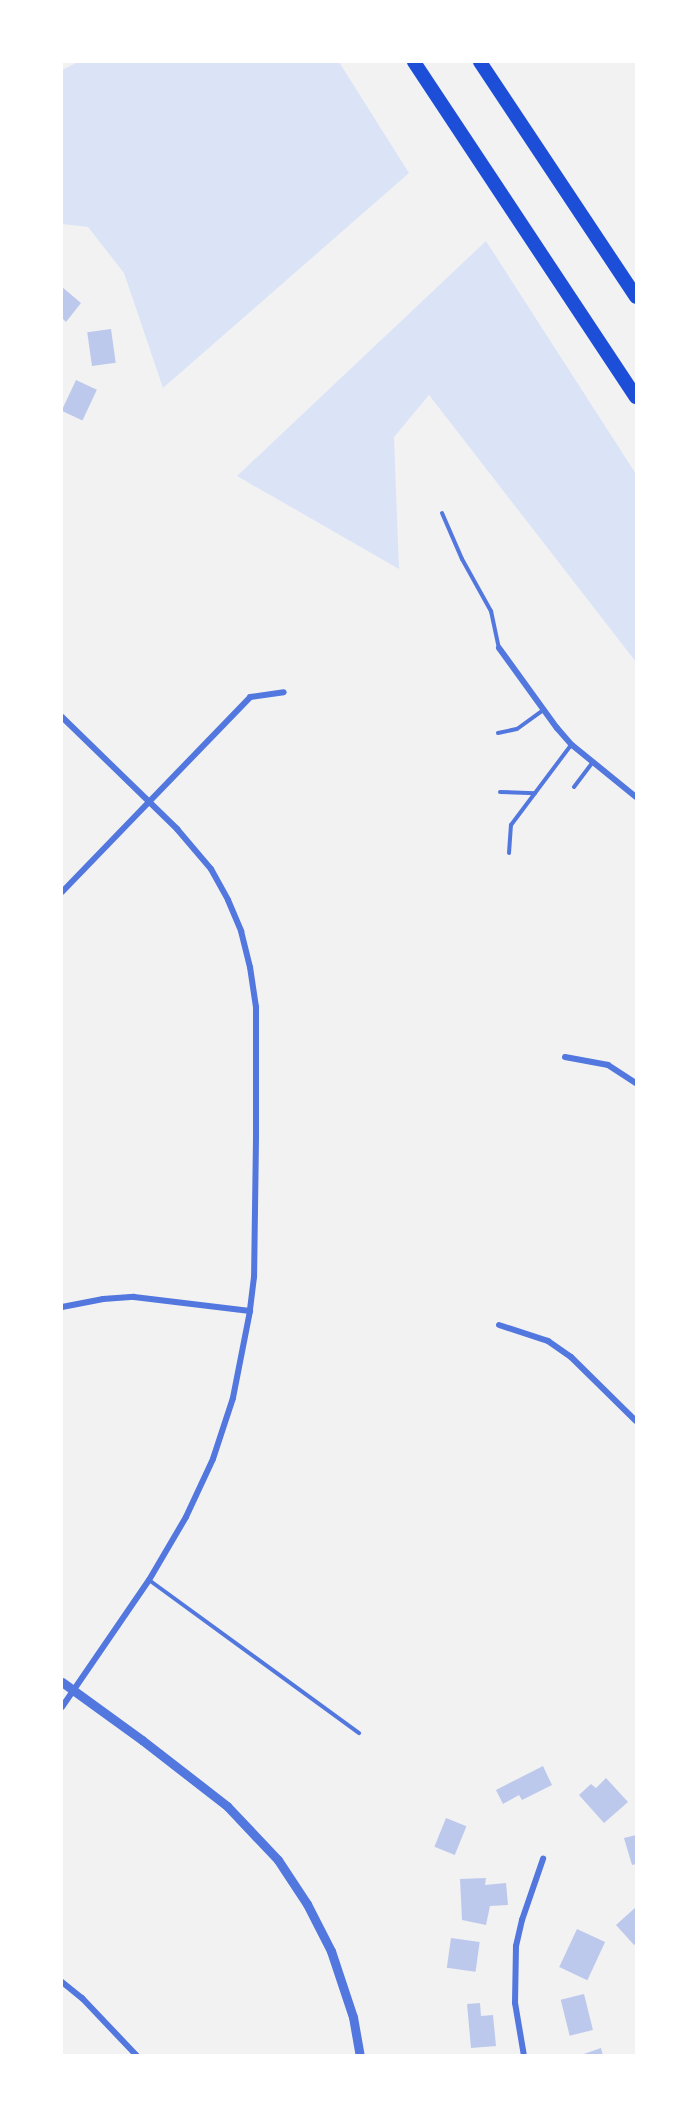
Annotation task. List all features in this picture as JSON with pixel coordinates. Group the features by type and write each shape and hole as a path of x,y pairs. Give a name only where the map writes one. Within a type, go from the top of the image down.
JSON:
{"highway":[{"path":"414,62 636,397"},
{"path":"480,62 636,297"}],"street":[{"path":"499,648 542,711 572,745 636,797"},
{"path":"62,892 250,697 284,692"},
{"path":"62,717 177,829 211,869 241,931 250,967 255,1007 256,1138 254,1277 250,1311 233,1398 213,1459 186,1517 149,1580 62,1707"},
{"path":"565,1057 608,1065 636,1083"},
{"path":"62,1307 103,1299 134,1297 250,1311"},
{"path":"499,1325 548,1341 571,1357 636,1421"},
{"path":"62,1682 227,1806 278,1860 307,1904 331,1951 353,2017 360,2055"},
{"path":"524,2055 515,2003 516,1946 522,1920 543,1859"},
{"path":"62,1982 82,1998 137,2055"}],"lane":[{"path":"442,513 462,559 491,611 499,648"},
{"path":"498,733 517,729 542,711"},
{"path":"509,853 511,825 572,745"},
{"path":"574,787 593,762"},
{"path":"500,792 536,793"},
{"path":"149,1580 359,1733"}],"shaded area":[{"path":"78,62 339,62 409,173 163,388 124,273 88,227 62,224 62,70"},
{"path":"486,241 636,474 636,662 429,395 394,437 399,569 237,476"}],"building":[{"path":"62,287 81,303 66,322 62,318"},
{"path":"111,329 116,363 92,366 87,332"},
{"path":"76,380 97,390 82,421 62,411"},
{"path":"543,1766 552,1785 522,1800 519,1795 503,1804 496,1790"},
{"path":"606,1778 628,1802 604,1823 579,1795 591,1784 596,1788"},
{"path":"446,1818 466,1826 455,1855 434,1847"},
{"path":"636,1835 636,1864 632,1865 624,1838"},
{"path":"486,1878 485,1885 506,1883 508,1905 490,1906 486,1925 462,1920 460,1879"},
{"path":"636,1907 636,1943 634,1945 616,1925"},
{"path":"577,1929 605,1942 587,1980 559,1967"},
{"path":"451,1938 480,1942 476,1972 447,1968"},
{"path":"584,1994 593,2030 570,2036 561,2000"},
{"path":"480,2003 481,2016 493,2015 496,2046 471,2048 467,2004"},
{"path":"601,2048 603,2056 581,2056 581,2055"}]}
